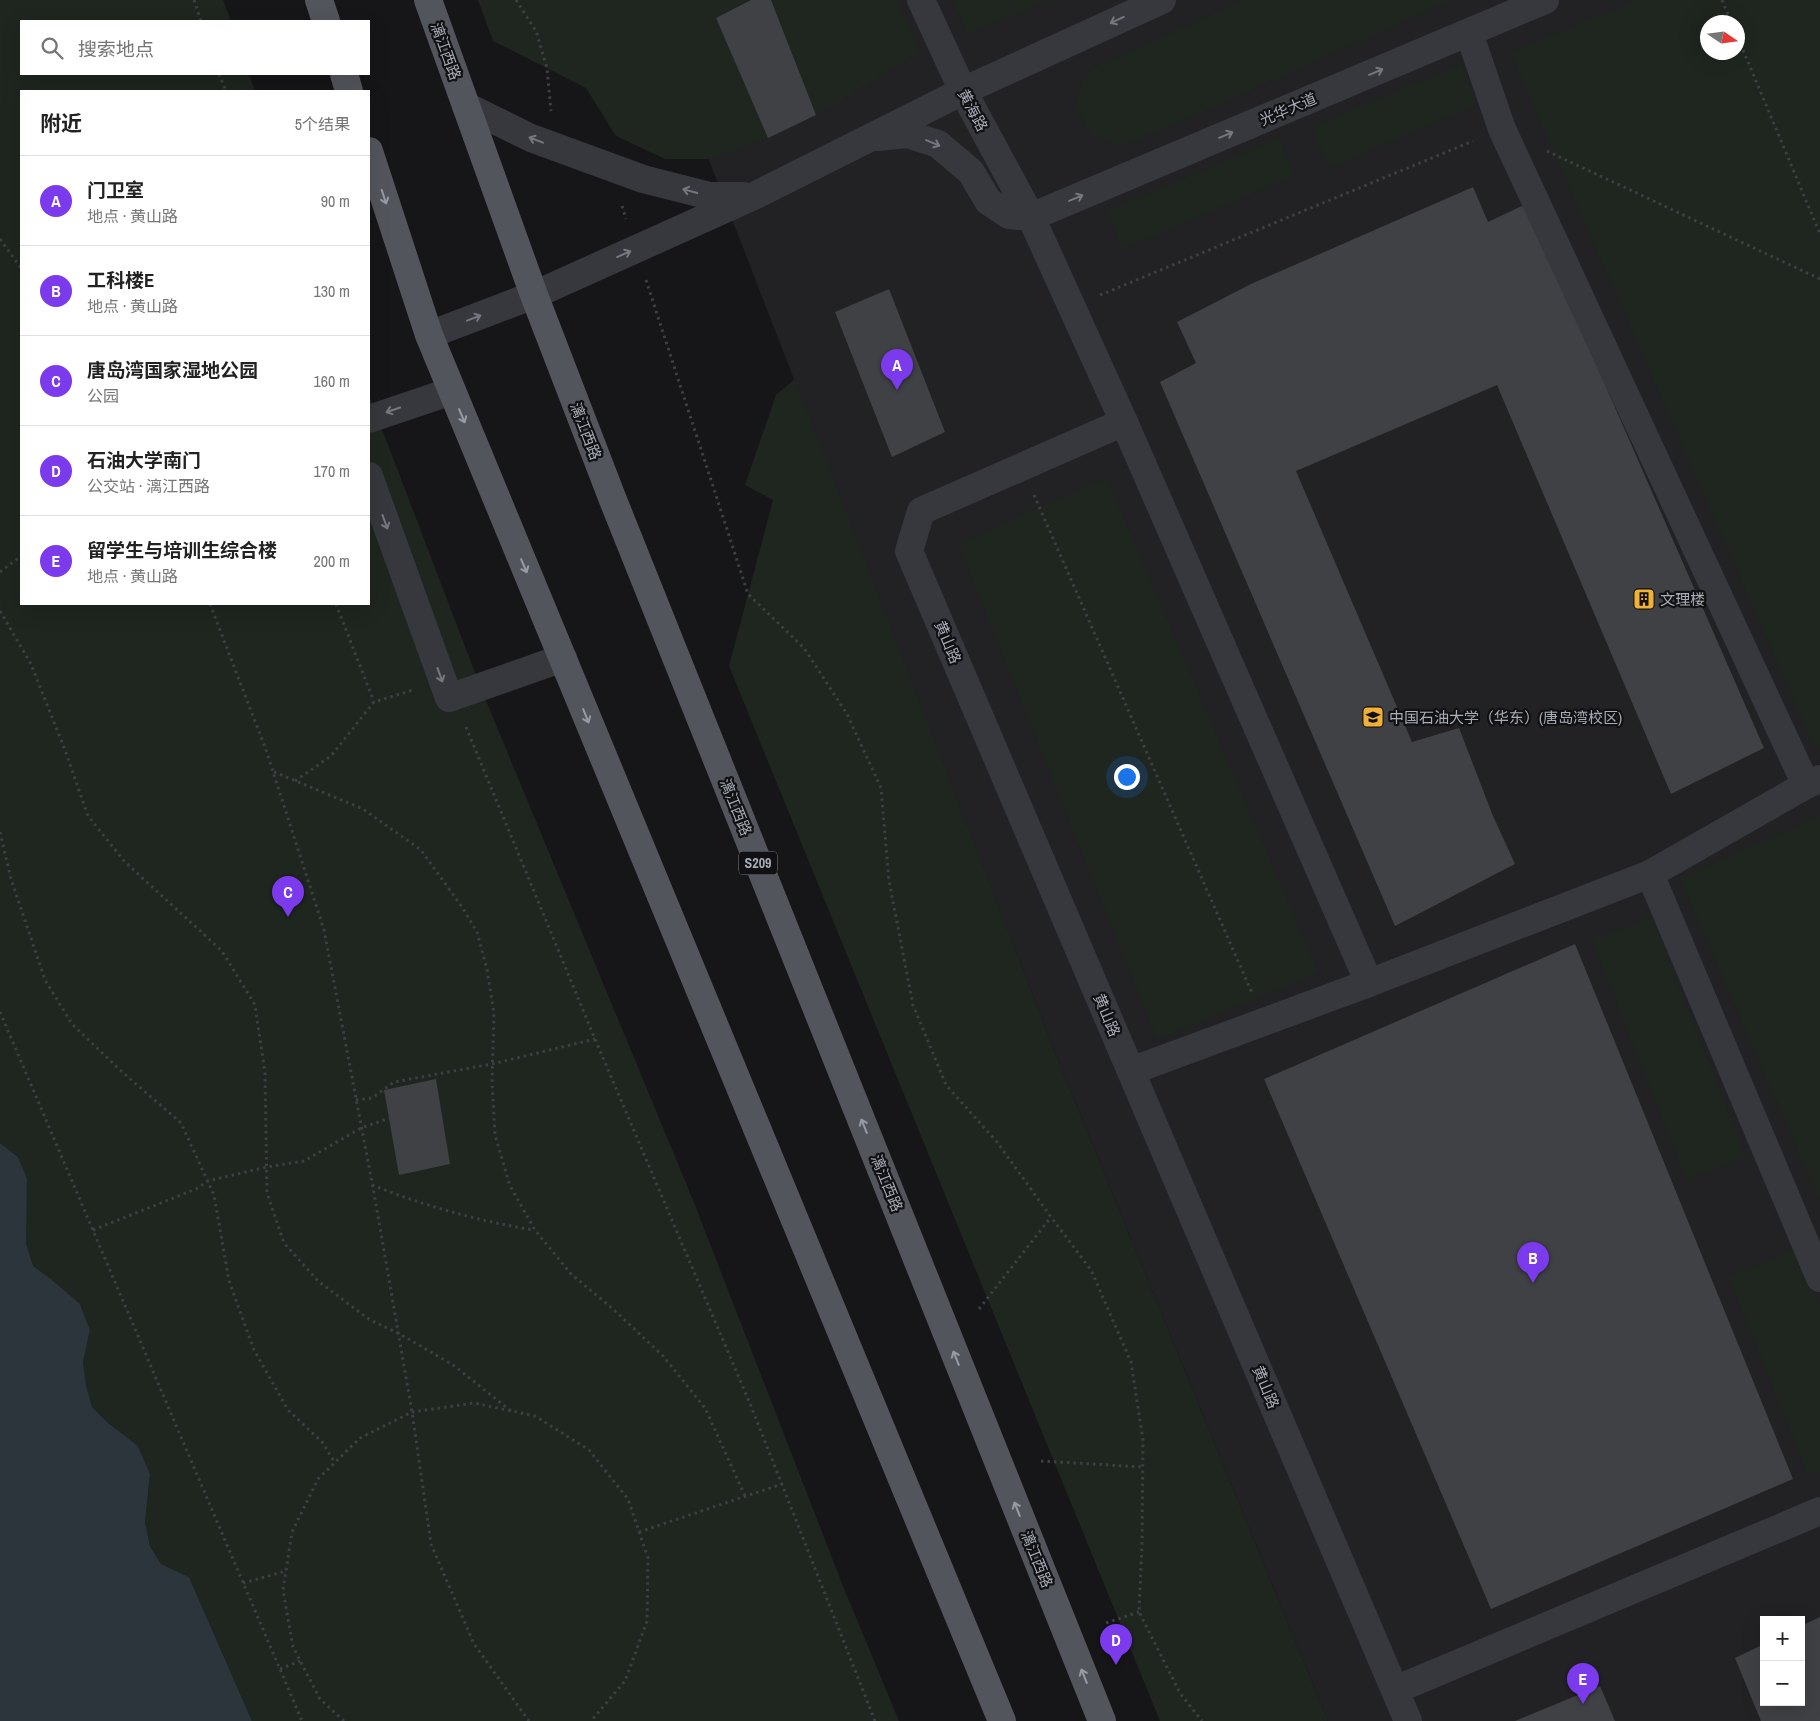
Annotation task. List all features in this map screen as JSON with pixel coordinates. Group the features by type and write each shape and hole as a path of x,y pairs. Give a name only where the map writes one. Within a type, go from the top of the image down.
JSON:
{"main road":[{"path":"319,0 326,20"},
{"name":"漓江西路","path":"428,0 534,295 613,500 1102,1721"},
{"path":"344,75 350,90"},
{"path":"370,154 429,335 1002,1721"}],"street":[{"name":"黄海路","path":"921,0 963,91 1031,216 1124,422 1369,982"},
{"path":"429,335 534,295 756,196 963,91 1162,0"},
{"name":"光华大道","path":"1031,216 1545,0"},
{"path":"1131,1071 1650,874 1813,782 1502,129 1469,33"},
{"path":"466,106 531,138 643,179 710,196 756,196"},
{"path":"868,138 907,134 938,144 971,172 988,201 1009,215 1031,216"},
{"path":"370,419 452,391"},
{"name":"黄山路","path":"1124,422 921,511 909,551 1408,1721"},
{"path":"370,479 446,690 563,658"},
{"path":"1650,874 1820,1278"},
{"path":"1395,1690 1820,1511"}],"path":[{"path":"194,0 201,20"},
{"path":"516,0 536,31 547,68 554,146"},
{"path":"1722,0 1728,15"},
{"path":"1745,55 1820,234"},
{"path":"219,75 226,90"},
{"path":"1072,307 1502,129"},
{"path":"1546,150 1820,279"},
{"path":"609,166 748,594 804,648 847,714 881,788 889,881 913,1005 946,1085 998,1142 1091,1270 1131,1362 1143,1440 1139,1612 1180,1693 1202,1721"},
{"path":"0,239 20,267"},
{"path":"1022,467 1264,1021"},
{"path":"0,572 20,557"},
{"path":"210,605 273,772 324,930 412,1412 431,1544 474,1644 529,1721"},
{"path":"336,605 374,702"},
{"path":"0,611 31,664 65,750 88,816 125,862 222,952 255,1005 265,1073 267,1193 284,1243 318,1281 370,1320 398,1333 453,1365 511,1411"},
{"path":"295,782 331,756 374,702 446,690 470,733 595,1038 751,1406 875,1721"},
{"path":"273,772 363,809 421,850 462,907 477,932 487,969 494,1014 492,1082 496,1135 510,1186 535,1230 571,1274 663,1356 704,1408 745,1496"},
{"path":"0,832 11,879 45,980 72,1024 120,1070 182,1123 214,1195 229,1281 254,1350 288,1410 322,1442 334,1463"},
{"path":"0,1012 302,1721"},
{"path":"356,1100 372,1098 394,1082 492,1064 595,1038"},
{"path":"93,1230 196,1189 208,1181 267,1167 304,1161 361,1128 390,1118"},
{"path":"372,1186 417,1203 502,1225 535,1230"},
{"path":"979,1309 1051,1217"},
{"path":"344,1721 320,1699 293,1648 283,1590 292,1532 318,1479 360,1438 412,1412 474,1404 535,1416 589,1450 628,1499 648,1558 647,1621 625,1681 591,1721"},
{"path":"1041,1461 1142,1467"},
{"path":"639,1532 782,1484"},
{"path":"243,1583 286,1571"},
{"path":"1106,1623 1139,1612"},
{"path":"280,1669 300,1661"}],"shaded area":[{"path":"0,0 223,0 231,20 20,20 20,75 249,75 255,90 20,90 20,605 370,605 370,398 482,691 693,1200 843,1586 899,1721 252,1721 189,1577 161,1564 150,1546 145,1522 150,1474 138,1446 107,1422 92,1407 86,1385 83,1362 90,1330 80,1304 33,1266 26,1243 18,1157 0,1143"},
{"path":"478,0 751,0 716,18 768,138 709,159 665,159 616,136 586,88 493,41"},
{"name":"中国石油大学（华东）(唐岛湾校区)","path":"647,0 1820,0 1820,1721 1328,1721 1056,1055"},
{"path":"771,0 897,0 921,51 816,115"},
{"path":"953,0 1051,0 967,34"},
{"path":"1244,0 1453,0 1139,140 1117,145 1087,129 1076,105 1081,84 1093,68"},
{"path":"1638,0 1820,0 1820,745 1815,748 1510,52"},
{"path":"1462,64 1477,105 1329,168 1312,127"},
{"path":"1279,138 1295,175 1122,250 1108,211"},
{"path":"795,379 1056,1055 1328,1721 1160,1721 729,666 773,500 745,485 776,395"},
{"path":"1107,478 1318,972 1157,1040 958,544"},
{"path":"1820,816 1820,1202 1680,878"},
{"path":"1652,917 1746,1157 1686,1179 1592,940"},
{"path":"0,1143 18,1157 27,1179 26,1243 33,1266 80,1304 90,1330 83,1362 86,1385 92,1407 107,1422 138,1446 150,1474 145,1522 150,1546 161,1564 189,1577 252,1721 0,1721"},
{"path":"1796,1248 1820,1307 1820,1470 1808,1476 1729,1278"}],"building":[{"path":"751,0 771,0 816,115 768,138 716,18"},
{"name":"文理楼","path":"1473,187 1488,222 1526,204 1764,748 1671,794 1497,385 1296,471 1412,742 1459,728 1493,816 1515,864 1395,926 1160,382 1196,363 1177,322 1251,284"},
{"path":"889,289 945,432 892,457 835,312"},
{"path":"1575,944 1793,1479 1491,1609 1264,1079"},
{"path":"436,1079 450,1164 399,1175 384,1090"},
{"path":"1820,1617 1820,1721 1761,1721 1735,1658 1760,1646 1760,1706 1805,1706 1805,1624"},
{"path":"1600,1686 1615,1721 1515,1721"}],"place":[{"name":"门卫室","path":"897,390"},
{"name":"文理楼","path":"1644,599"},
{"name":"中国石油大学（华东）(唐岛湾校区)","path":"1373,717"},
{"name":"唐岛湾国家湿地公园","path":"288,917"},
{"name":"工科楼E","path":"1533,1283"},
{"name":"石油大学南门","path":"1116,1665"},
{"name":"留学生与培训生综合楼","path":"1583,1704"}]}
